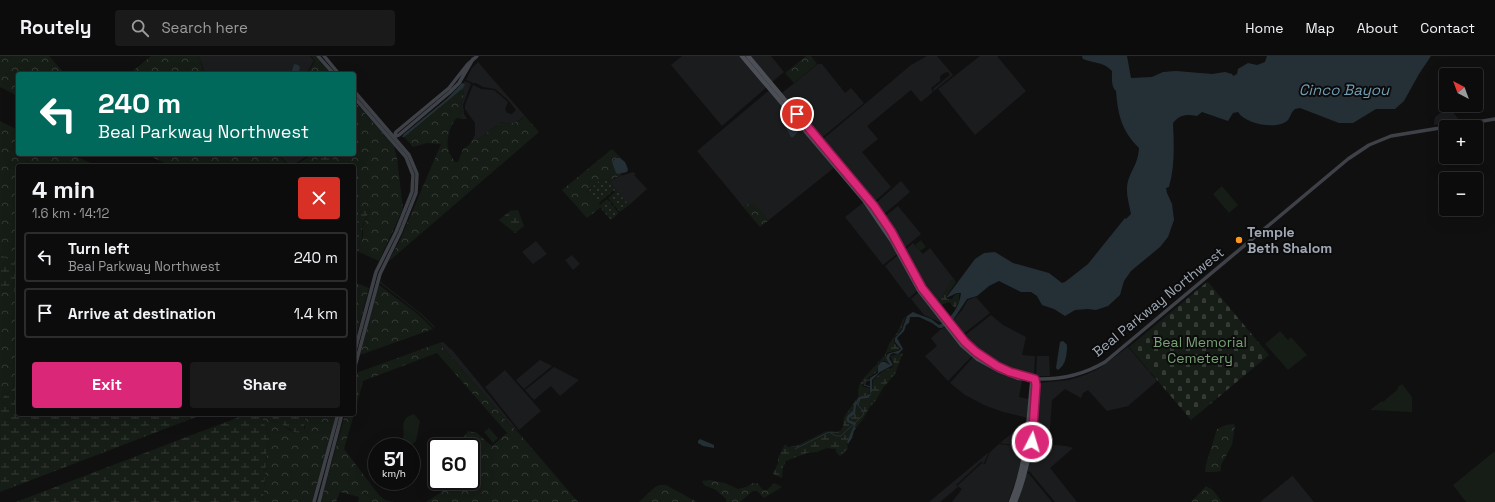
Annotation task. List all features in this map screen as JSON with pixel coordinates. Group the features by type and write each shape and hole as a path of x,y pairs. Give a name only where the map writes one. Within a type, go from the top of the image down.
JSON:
{"main road":[{"path":"318,56 332,72"},
{"path":"324,56 337,72"},
{"path":"392,138 449,88 477,56"},
{"path":"742,56 788,110 796,115"},
{"name":"Beal Parkway Northwest","path":"748,56 879,220 919,290 957,335 976,352 1001,369 1035,379"},
{"path":"356,93 388,130 392,138 401,145 409,155 415,167 418,178 416,193 400,233 380,274 356,363"},
{"path":"356,99 392,138 408,161 413,175 411,197 376,272 356,347"},
{"name":"Beal Parkway Northwest","path":"796,115 874,206 891,231 922,288 944,320"},
{"name":"Beal Parkway Northwest","path":"949,325 967,350 989,366 1011,376 1027,379 1054,379 1069,377 1087,371 1105,362 1348,159 1362,149 1378,141 1398,135 1495,119"},
{"path":"388,130 400,131"},
{"path":"400,131 399,140 401,145"},
{"path":"845,177 848,176 851,178"},
{"path":"989,366 991,365 1001,369"},
{"path":"1027,379 1032,386"},
{"path":"1011,502 1023,464 1032,386 1035,379"},
{"path":"1015,502 1027,468 1032,442 1036,385 1035,379"},
{"path":"314,502 337,416"},
{"path":"319,502 341,416"},
{"path":"1029,419 1033,427"}],"shaded area":[{"path":"199,56 310,56 314,61 307,72 204,72"},
{"path":"682,56 741,56 767,87 722,126 671,65"},
{"path":"750,56 771,56 784,72 772,82"},
{"path":"927,56 937,56 953,75 934,91 933,89 950,75 948,72 940,76 940,81 931,88 933,92 921,102 911,90 867,126 878,139 862,152 891,187 874,202 822,140 911,65"},
{"path":"980,56 997,56 1026,91 975,135 938,89"},
{"path":"478,62 525,116 515,123 508,124 501,122 478,140 473,139 475,134 475,123 465,109 465,105 473,85 481,89 494,90 508,102 505,109 507,113 512,114 516,110 508,100 495,89 483,87 466,80 472,68"},
{"path":"818,64 822,64 845,93 851,88 864,103 820,139 782,93"},
{"path":"465,81 471,84 463,105 464,114 467,119 462,119 461,105 464,92 459,88"},
{"path":"770,91 835,167 760,227 697,151"},
{"path":"1442,112 1453,112 1459,120 1439,120 1439,124 1434,125 1435,117"},
{"path":"280,156 307,156 295,164 288,164"},
{"path":"633,172 647,189 629,205 609,182 620,176"},
{"path":"901,181 910,192 883,215 875,204"},
{"path":"864,202 879,222 897,254 883,265 845,217"},
{"path":"898,206 921,234 903,249 884,217"},
{"path":"536,241 547,254 533,264 522,252"},
{"path":"913,243 923,254 930,248 953,278 942,297 936,303 925,289 904,251"},
{"path":"572,255 580,264 573,270 565,260"},
{"path":"898,255 918,290 909,298 885,266"},
{"path":"919,292 942,322 941,323 924,315 911,299"},
{"path":"976,297 990,313 962,335 951,323 968,300"},
{"path":"991,315 1003,325 1026,337 1022,355 1035,356 1034,376 1012,372 999,366 985,358 963,337"},
{"path":"946,327 972,356 948,381 925,356 937,346 931,338 941,329"},
{"path":"443,342 453,351 519,432 509,424 439,343"},
{"path":"1128,347 1157,381 1128,406 1107,411 1088,390 1083,393 1081,398 1065,389 1052,400 1049,443 1033,442 1038,383 1069,380 1085,375 1098,369"},
{"path":"1037,356 1049,356 1050,376 1036,376"},
{"path":"973,357 996,371 1022,381 1019,397 1029,399 1028,418 1003,412 984,405 965,395 950,383"},
{"path":"540,360 552,366 524,389 516,380"},
{"path":"554,367 579,380 560,396 551,386 534,400 525,390"},
{"path":"505,370 541,411 519,430 485,387"},
{"path":"1028,420 1025,447 1000,443"},
{"path":"1033,443 1073,448 1050,468 1077,502 1055,502 1030,472 1027,471"},
{"path":"999,444 1025,447 1020,469 1008,502 952,502 962,489 957,486 982,463 985,464 990,452"},
{"path":"989,452 984,463 981,462 956,485 958,487 940,502 929,502"},
{"path":"1027,473 1029,474 1052,502 1017,502"},
{"path":"1292,476 1314,502 1260,502"}],"green space":[{"path":"0,56 49,56 63,72 16,72 16,95 0,87"},
{"path":"151,56 199,56 203,72 131,72"},
{"path":"311,56 315,56 329,72 308,72 315,61"},
{"path":"806,56 811,56 817,64 794,83 785,73"},
{"path":"459,88 464,92 461,105 462,119 457,118 455,120 448,136 449,152 455,162 458,162 463,149 468,146 473,139 478,140 501,122 514,123 525,116 539,132 388,262 400,240 441,144 427,143 413,147 403,136"},
{"path":"356,103 394,146 397,158 403,209 379,261 359,252 363,235 363,226 370,209 363,210 356,215 356,164 333,164 332,156 356,156"},
{"path":"0,121 16,129 16,156 75,156 93,164 16,164 16,261 11,261 0,254"},
{"path":"612,149 622,159 619,160 619,173 623,175 609,182 605,179 601,179 587,192 601,207 587,218 562,190"},
{"path":"149,156 279,156 287,164 167,164"},
{"path":"310,156 319,156 316,164 297,164"},
{"path":"319,156 332,156 333,164 316,164"},
{"path":"601,179 605,179 609,182 629,205 620,212 608,198 615,192 614,190 599,203 600,205 607,199 619,213 611,220 587,192"},
{"path":"1222,186 1238,205 1229,213 1213,194"},
{"path":"755,204 769,220 760,227 742,205"},
{"path":"370,209 363,225 359,252 356,251 356,215 363,210"},
{"path":"518,210 524,226 515,233 499,220 510,211"},
{"path":"921,240 926,247 920,251 915,245"},
{"path":"0,254 11,261 16,261 16,292 0,290"},
{"path":"953,278 956,282 946,297 947,299 952,299 959,293 959,302 955,308 949,302 938,306 936,303 942,297"},
{"path":"381,280 382,283 423,315 435,327 434,328 420,314 380,283"},
{"name":"Beal Memorial Cemetery","path":"1207,282 1269,355 1191,420 1129,347"},
{"path":"356,283 369,288 356,337"},
{"path":"379,285 419,315 433,329 360,355"},
{"path":"0,290 16,292 16,386 0,400"},
{"path":"906,316 901,330 895,337 894,343 900,349 886,354 886,358 890,364 885,361 880,362 877,372 869,377 862,385 870,388 869,394 864,397 859,397 851,414 846,419 847,422 854,425 847,442 848,449 840,456 836,452 836,449 827,448 817,452 807,453 786,461 783,467 782,478 773,474 778,463 778,458 785,444 788,447 796,446 826,431 840,431 843,427 844,417 858,397 859,386 862,380 885,355 889,344"},
{"path":"1280,331 1288,340 1291,337 1307,355 1288,370 1265,344"},
{"path":"439,343 578,502 426,502 444,490 480,490 480,452 484,449 487,442 492,446 507,433 437,353 363,381 356,408 356,373"},
{"path":"903,353 895,374 883,388 854,431 854,423 849,420 849,418 854,412 860,399 870,395 873,380 883,371 893,367 894,364 890,356"},
{"path":"1402,384 1412,397 1412,412 1370,410 1382,401 1383,402"},
{"path":"16,386 16,416 199,416 0,492 0,400"},
{"path":"414,414 420,421 417,438 403,437 403,425 407,417"},
{"path":"242,416 262,416 270,439 267,448 263,502 16,502"},
{"path":"262,416 272,416 274,422 280,423 291,431 305,429 305,416 335,416 312,502 263,502 267,448 270,439"},
{"path":"272,416 305,416 304,432 300,433 292,431 274,422"},
{"path":"344,416 353,416 344,449 368,481 368,490 375,490 385,500 393,502 358,502 359,497 340,492 336,502 321,502"},
{"path":"1234,424 1235,427 1232,445 1221,465 1221,471 1205,472 1217,429 1226,425"},
{"path":"489,428 498,438 493,443 484,432"},
{"path":"468,431 477,433 487,442 484,449 480,452 480,438 463,438"},
{"path":"1495,451 1495,502 1466,502 1453,485"},
{"path":"710,480 725,483 738,489 753,483 757,483 763,490 767,490 774,483 782,487 764,498 757,491 753,491 740,502 726,502 726,499 716,490 704,485 702,481"},
{"path":"666,485 697,502 639,502 655,487"},
{"path":"1206,486 1213,490 1222,502 1191,502"}],"water":[{"name":"Cinco Bayou","path":"1082,56 1127,56 1131,78 1152,77 1163,72 1176,71 1212,74 1225,72 1232,74 1233,76 1237,74 1238,69 1248,63 1257,65 1265,62 1267,56 1431,56 1404,101 1395,109 1376,109 1353,123 1339,123 1300,108 1295,109 1288,120 1278,125 1263,125 1255,123 1248,120 1238,112 1233,113 1228,121 1202,112 1197,116 1181,116 1173,123 1173,163 1169,187 1166,188 1172,204 1174,220 1168,237 1160,247 1131,271 1124,281 1120,295 1108,306 1096,310 1075,310 1065,316 1054,309 1042,305 1037,296 1031,292 1021,292 999,281 989,286 977,296 967,299 953,320 942,328 939,328 919,317 910,317 909,323 897,338 903,349 898,354 893,353 890,355 889,358 893,365 880,372 872,380 872,391 870,395 870,378 878,373 878,366 881,362 885,362 890,365 886,358 887,355 901,349 895,342 895,338 902,330 907,316 913,312 931,319 939,325 951,316 959,303 961,293 957,293 946,298 975,259 984,253 995,252 1013,263 1049,273 1062,283 1088,264 1125,218 1126,219 1131,214 1127,185 1135,166 1139,148 1133,142 1122,122 1112,79 1112,71 1102,64 1083,59"},
{"path":"294,64 300,67 299,72 292,72"},
{"path":"462,83 465,84 463,88 404,137 402,137 447,99"},
{"path":"789,124 793,125 798,132 793,137 791,137 786,128"},
{"path":"616,158 620,158 625,162 628,169 627,172 616,173 612,162"},
{"path":"1063,341 1067,345 1066,356 1063,365 1058,370 1056,368 1060,342"},
{"path":"869,394 871,395 867,398 860,399 856,406 855,414 849,418 849,420 856,423 852,438 848,444 847,442 854,425 847,422 846,419 853,411 854,405 859,397 864,397"},
{"path":"700,439 714,445 714,448 703,446 698,443"}],"waterway":[{"path":"870,380 867,380 864,385 871,387"},
{"path":"795,449 829,432 836,436 841,436 863,415 864,412 858,405 860,399"}],"place":[{"name":"Temple Beth Shalom","path":"1239,240"}],"route":[{"path":"797,114 874,206 891,231 922,288 965,342 985,360 1002,369 1035,379 1036,385 1032,442"}]}
